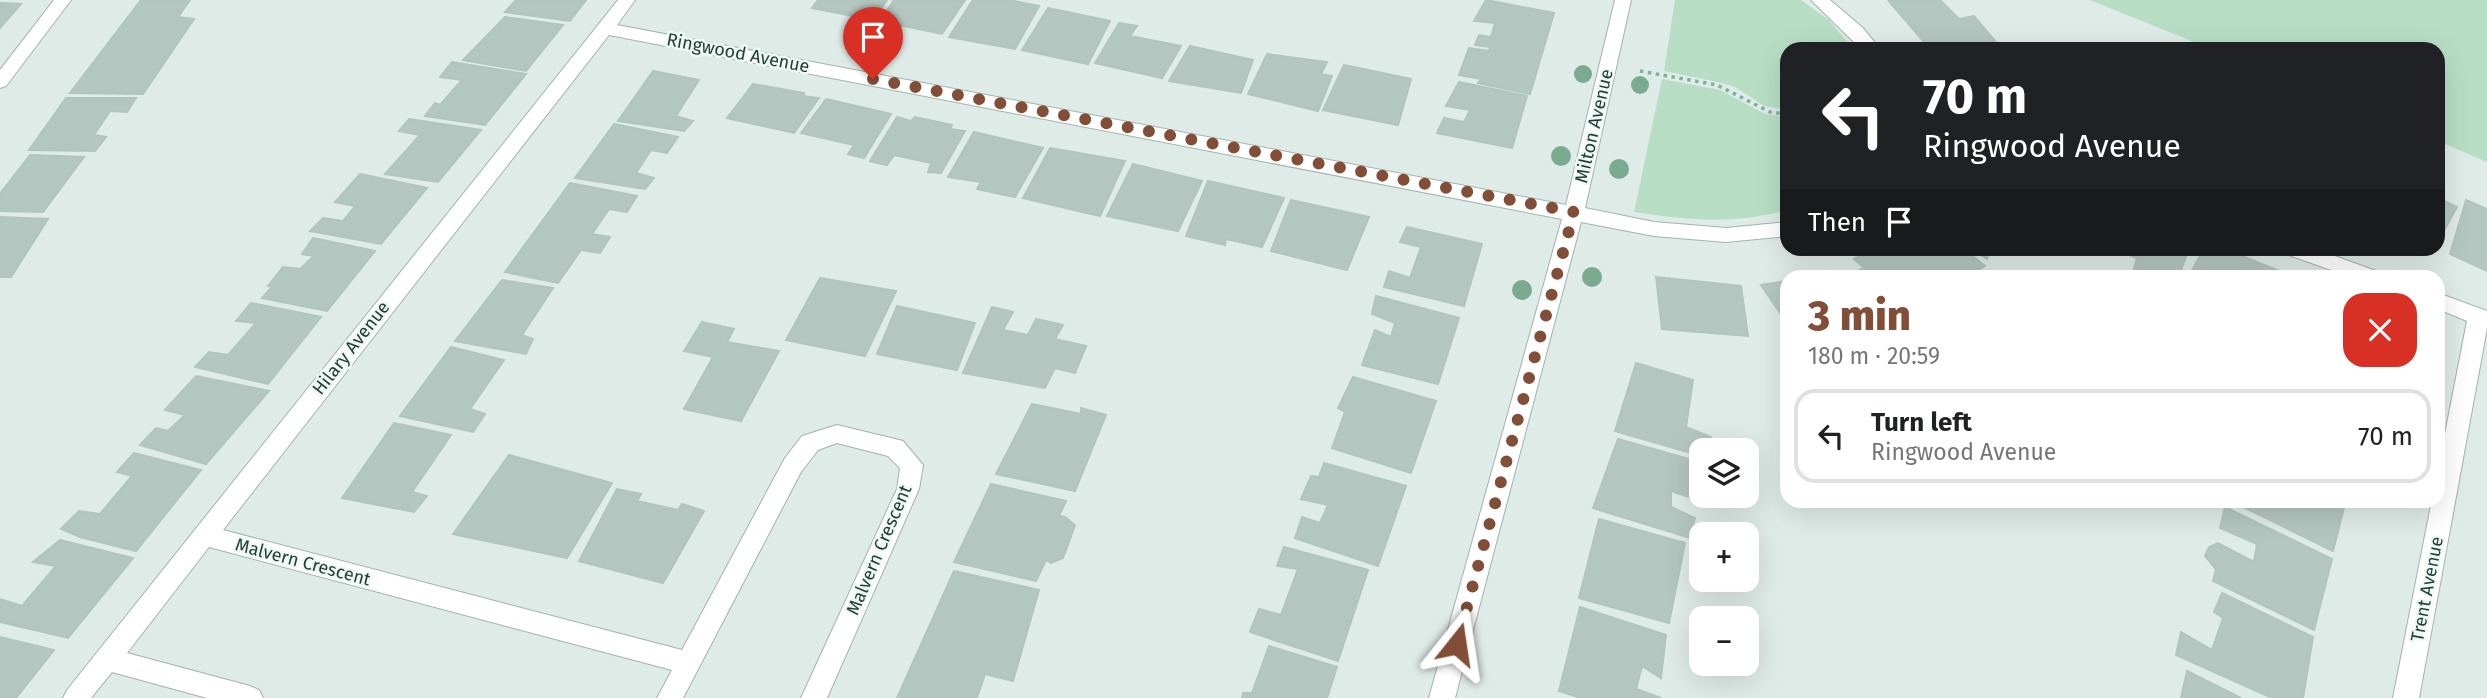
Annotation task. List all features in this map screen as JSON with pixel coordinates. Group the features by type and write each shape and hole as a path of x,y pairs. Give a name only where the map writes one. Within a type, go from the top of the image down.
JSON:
{"street":[{"path":"0,82 63,0"},
{"name":"Hilary Avenue","path":"76,698 627,0"},
{"name":"Milton Avenue","path":"1442,698 1574,212 1623,0"},
{"path":"1819,0 1865,42"},
{"name":"Ringwood Avenue","path":"604,28 1654,229 1726,235 1780,230"},
{"path":"2313,256 2352,270"},
{"path":"2445,304 2483,318"},
{"name":"Trent Avenue","path":"2445,506 2483,318"},
{"name":"Malvern Crescent","path":"670,698 793,465 810,443 837,434 895,448 912,465 908,489 814,698"},
{"name":"Trent Avenue","path":"2406,698 2444,508"},
{"name":"Malvern Crescent","path":"203,535 688,663"},
{"path":"107,659 250,698"}],"path":[{"path":"1608,66 1717,85 1770,112 1780,113"}],"green space":[{"path":"1675,0 1801,0 1829,20 1847,42 1780,42 1780,109 1764,106 1735,87 1664,71"},
{"path":"2090,0 2487,0 2487,162 2445,144 2445,42 2194,42"},
{"path":"1662,79 1720,90 1765,114 1780,116 1780,212 1748,218 1710,220 1634,212"}],"building":[{"path":"141,0 190,0 178,17 194,19 143,94 70,93"},
{"path":"516,0 586,0 570,21 505,12"},
{"path":"818,0 887,0 873,20 812,8"},
{"path":"894,0 965,0 942,34 880,21"},
{"path":"973,0 1009,0 1039,6 1015,49 949,37"},
{"path":"1486,0 1554,13 1530,94 1478,83 1481,79 1459,75 1469,48 1489,51 1490,47 1475,45 1479,35 1491,37 1495,23 1474,21"},
{"path":"1888,0 1940,0 1959,19 1974,16 1996,42 1924,42"},
{"path":"0,3 21,4 0,28"},
{"path":"1048,8 1110,21 1088,64 1022,50"},
{"path":"505,17 563,25 526,71 463,60"},
{"path":"1119,23 1137,26 1130,36 1181,46 1162,78 1095,63"},
{"path":"1190,46 1253,60 1241,93 1169,81"},
{"path":"1267,54 1327,62 1321,74 1332,76 1318,111 1248,94"},
{"path":"452,62 526,74 485,125 425,116 435,103 440,105 462,80 440,77"},
{"path":"1344,65 1411,79 1398,125 1323,110"},
{"path":"653,71 699,80 676,116 693,121 684,131 618,121"},
{"path":"1459,82 1527,96 1512,148 1437,133 1444,118 1464,122 1470,110 1446,106"},
{"path":"753,84 819,98 794,133 727,118"},
{"path":"66,98 136,98 127,112 110,111 94,135 106,137 95,151 29,150"},
{"path":"826,99 891,114 864,158 848,154 854,145 801,133"},
{"path":"897,117 911,121 915,117 952,125 950,129 965,131 941,173 928,172 931,163 894,155 887,165 870,161"},
{"path":"409,119 481,130 438,182 385,174 420,135 399,131"},
{"path":"614,124 678,137 667,153 651,150 636,173 654,178 645,189 575,178"},
{"path":"974,132 1043,148 1015,197 977,189 981,182 948,177"},
{"path":"1050,148 1125,161 1100,216 1023,198"},
{"path":"30,155 84,157 43,212 0,211 0,194"},
{"path":"1133,164 1202,181 1178,231 1107,216"},
{"path":"360,174 427,188 381,244 310,231 323,218 343,221 355,206 335,202"},
{"path":"1208,181 1284,198 1262,247 1226,239 1225,245 1186,236"},
{"path":"570,183 637,196 627,212 609,209 592,234 610,237 600,253 581,250 558,283 505,272"},
{"path":"1291,200 1369,217 1347,270 1271,251"},
{"path":"2466,200 2487,209 2487,271 2450,254"},
{"path":"2445,201 2457,207 2445,229"},
{"path":"0,217 48,219 11,277 0,277"},
{"path":"1407,227 1482,244 1464,306 1384,287 1389,271 1410,278 1421,247 1400,242"},
{"path":"313,238 375,251 327,311 262,298 272,287 268,286 283,267 300,269 314,256 302,254"},
{"path":"1859,256 1973,256 1985,266 1979,270 1860,270 1864,268 1854,259"},
{"path":"2132,256 2186,256 2181,270 2134,270 2137,258"},
{"path":"2200,256 2242,256 2277,270 2192,270"},
{"path":"1656,277 1741,286 1748,336 1662,329"},
{"path":"820,278 896,291 865,356 786,340"},
{"path":"502,280 553,288 522,335 533,339 526,354 455,341"},
{"path":"1780,282 1780,313 1761,285"},
{"path":"1376,296 1459,318 1438,384 1362,365 1375,330 1391,337 1395,323 1372,314"},
{"path":"251,303 321,317 268,384 195,367 209,352 228,355 256,323 236,321"},
{"path":"897,306 975,323 957,370 877,354"},
{"path":"992,307 1013,312 1003,330 1028,335 1036,319 1063,325 1055,339 1086,346 1075,373 1055,368 1045,388 963,373"},
{"path":"702,322 734,329 727,342 779,351 741,421 684,409 713,357 684,351"},
{"path":"451,347 504,360 470,409 485,414 473,432 400,416"},
{"path":"1636,363 1693,380 1686,427 1711,437 1689,438 1689,453 1615,431"},
{"path":"196,376 269,391 206,464 140,445 156,428 168,431 185,415 165,410"},
{"path":"1353,377 1436,401 1411,473 1332,448 1345,412 1338,408"},
{"path":"1032,404 1081,414 1081,408 1106,415 1075,491 996,474"},
{"path":"394,423 451,435 412,492 427,496 414,512 342,498"},
{"path":"1618,439 1689,459 1689,497 1671,491 1671,507 1695,518 1694,522 1689,522 1689,538 1593,508"},
{"path":"134,453 201,470 136,551 80,537 61,529 79,511 100,514 132,476 117,472"},
{"path":"509,455 612,483 567,558 453,534"},
{"path":"1324,463 1406,486 1378,566 1295,538 1302,517 1320,523 1328,505 1301,499 1311,476 1319,477"},
{"path":"991,484 1066,501 1059,516 1075,525 1063,558 1051,563 1046,560 1036,581 954,562"},
{"path":"617,489 641,494 637,501 678,510 682,504 704,511 663,583 579,561"},
{"path":"2225,508 2227,508 2332,559 2314,630 2213,581 2216,569 2205,556 2209,547 2218,543 2254,562 2257,544 2220,528"},
{"path":"2245,508 2344,508 2333,551"},
{"path":"1599,519 1685,543 1669,623 1579,598"},
{"path":"60,540 133,558 68,638 0,622 0,599 22,606 56,566 33,562"},
{"path":"1284,547 1368,570 1338,661 1250,632 1259,609 1281,615 1298,569 1277,566"},
{"path":"954,571 1039,590 1013,681 985,674 977,698 897,698"},
{"path":"2222,593 2313,637 2303,698 2272,698 2176,655 2181,632 2212,650 2223,618 2214,612"},
{"path":"1580,607 1666,635 1661,678 1642,666 1636,689 1661,698 1581,698 1559,691"},
{"path":"0,637 54,650 16,698 0,698"},
{"path":"1269,646 1337,667 1327,698 1242,698 1243,693 1252,693"},
{"path":"2187,671 2241,698 2181,698"}],"route":[{"path":"873,79 1574,212 1457,644"}]}
